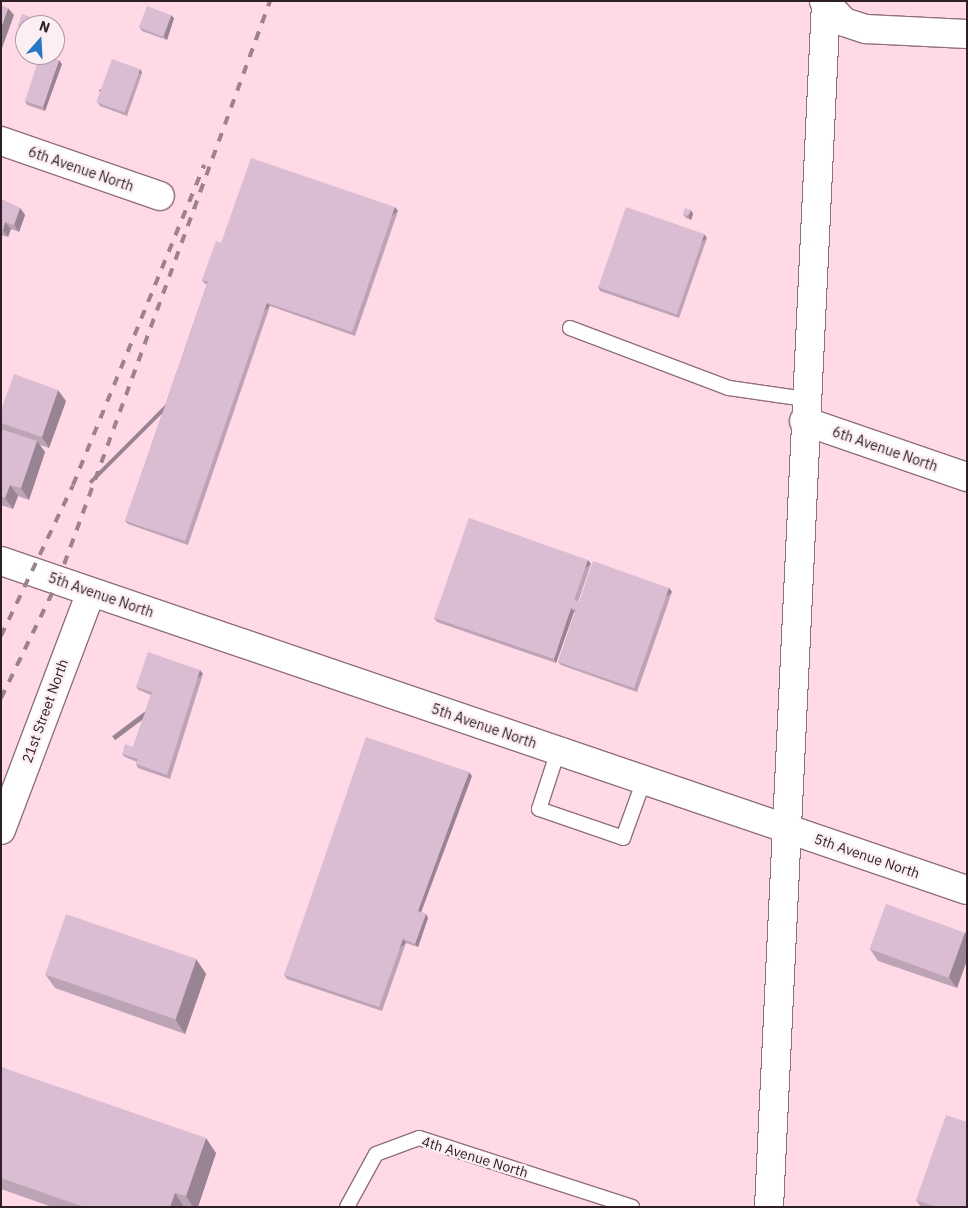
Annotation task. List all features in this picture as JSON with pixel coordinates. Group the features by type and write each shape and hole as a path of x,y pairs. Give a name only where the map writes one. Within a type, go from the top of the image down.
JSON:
{"street":[{"path":"826,1 844,22 866,29 967,34"},
{"path":"769,1207 804,410 826,1"},
{"name":"6th Avenue North","path":"1,141 160,196"},
{"name":"6th Avenue North","path":"804,410 967,477"},
{"name":"5th Avenue North","path":"1,561 967,890"},
{"name":"21st Street North","path":"1,830 91,592"}],"lane":[{"path":"570,328 729,388 804,410"},
{"path":"558,751 539,809 623,838 644,780"},
{"name":"4th Avenue North","path":"347,1207 376,1154 419,1138 632,1207"}],"building":[{"path":"1,5 8,8 1,28"},
{"path":"147,6 171,15 163,37 139,27"},
{"path":"112,59 140,69 124,112 96,102"},
{"path":"37,65 57,65 43,107 25,101"},
{"path":"251,158 395,207 352,332 267,303 185,541 125,521 208,282 202,280 216,241 221,243"},
{"path":"1,199 20,208 14,225 5,222 3,230 1,229"},
{"path":"626,207 704,234 677,314 598,287"},
{"path":"685,208 691,210 688,216 683,214"},
{"path":"14,374 58,390 42,437 1,423 1,410"},
{"path":"1,429 37,441 21,488 10,485 5,498 1,496"},
{"path":"469,518 588,560 574,600 579,602 593,561 669,588 634,688 558,662 576,610 571,608 554,659 434,618"},
{"path":"148,652 200,670 167,775 136,764 138,759 122,754 125,744 133,747 152,692 136,687"},
{"path":"366,737 469,772 418,911 426,914 415,944 403,939 379,1007 284,975"},
{"path":"886,904 965,933 949,978 870,949"},
{"path":"66,914 196,959 176,1019 45,975"},
{"path":"1,1067 206,1138 186,1196 175,1193 170,1207 84,1207 1,1178"},
{"path":"946,1115 967,1122 967,1207 936,1207 916,1200"}],"railway":[{"path":"1,698 58,581 270,1"},
{"path":"1,636 73,485 204,165"}]}
